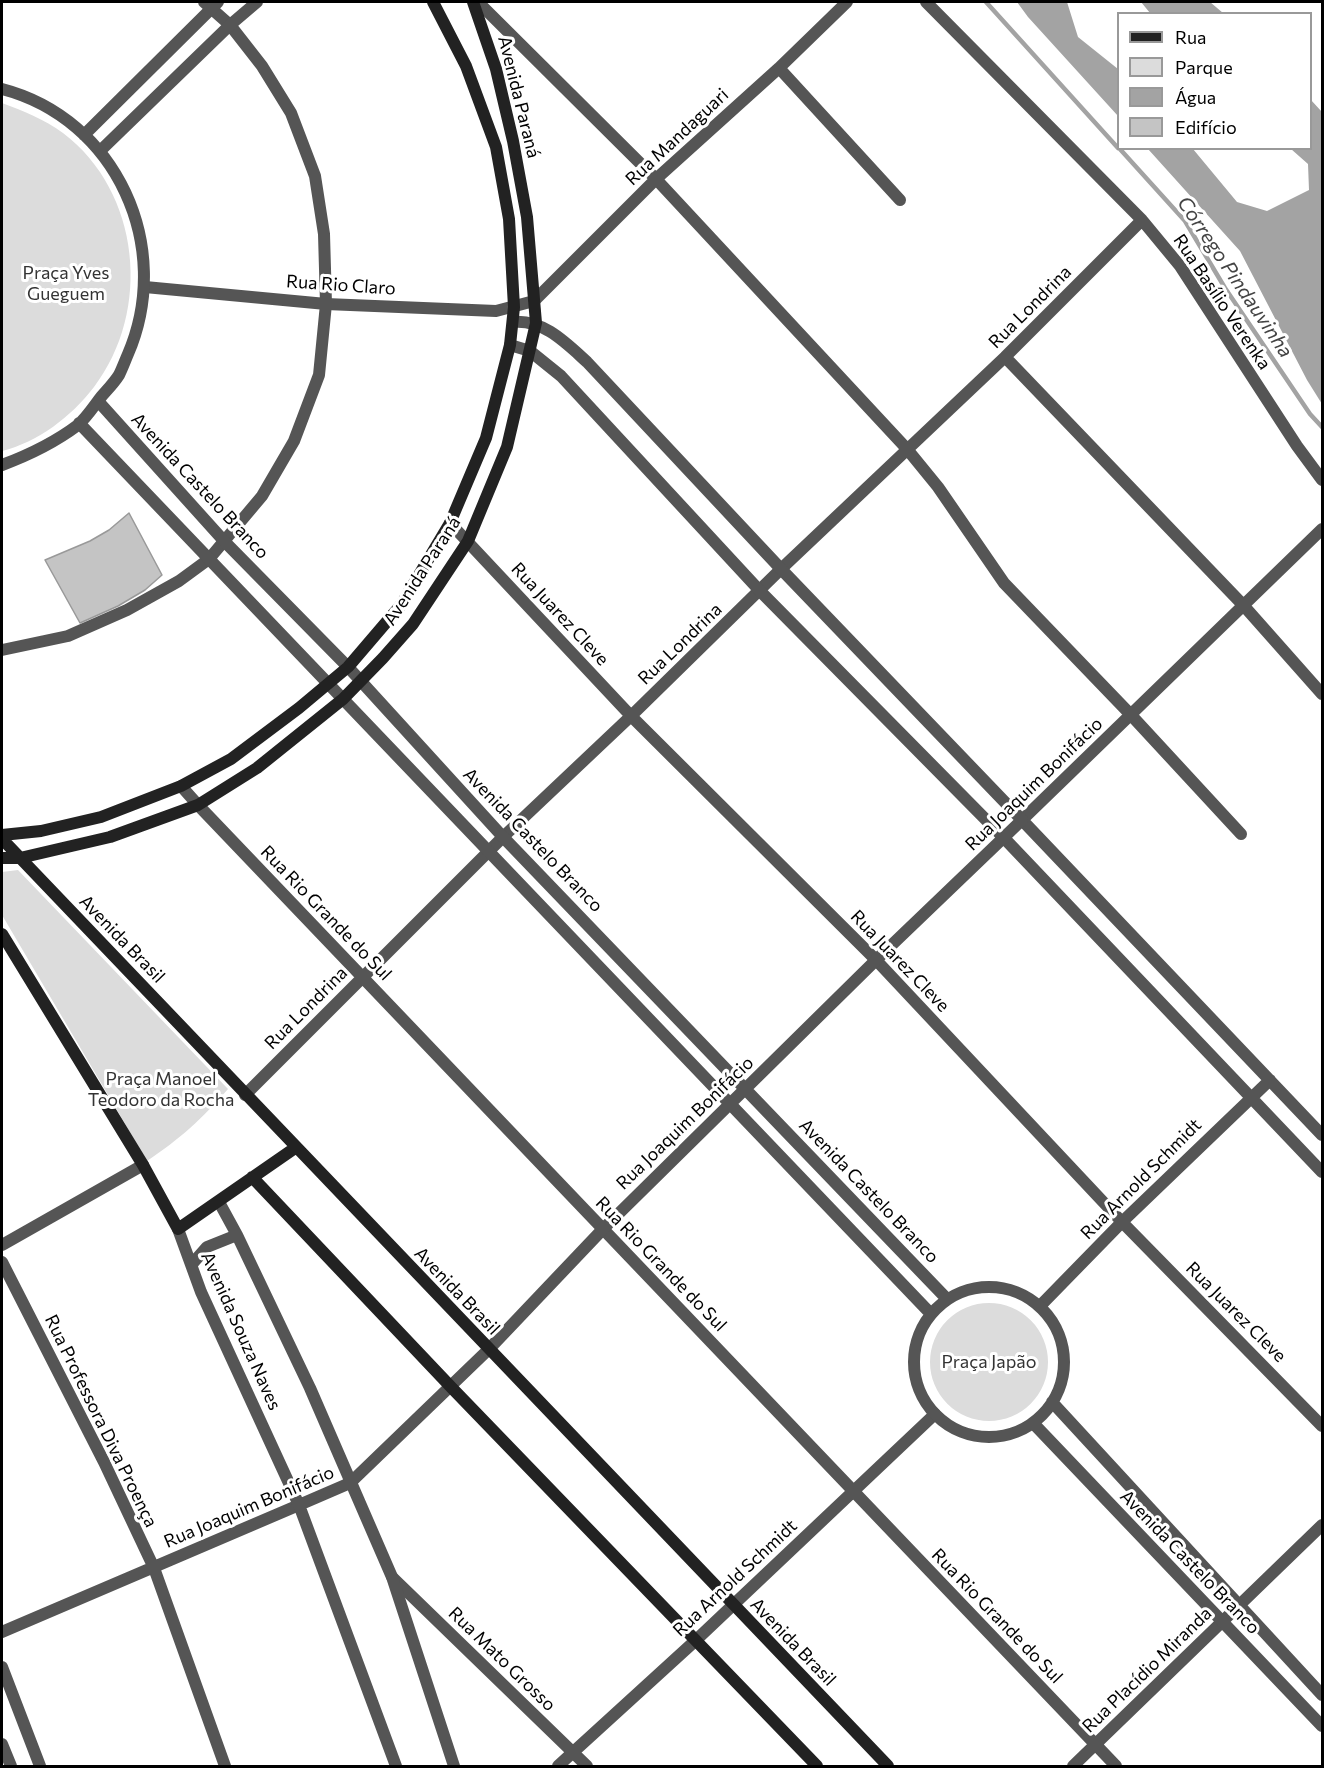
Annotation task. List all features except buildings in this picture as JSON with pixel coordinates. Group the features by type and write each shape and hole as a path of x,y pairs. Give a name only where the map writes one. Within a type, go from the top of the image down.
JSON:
{"main road":[{"name":"Avenida Paraná","path":"2,837 41,831 101,817 182,786 231,759 330,684 348,667 401,605 450,523 486,438 510,345 514,307 509,219 496,147 466,66 433,2"},
{"name":"Avenida Paraná","path":"2,858 20,858 110,837 198,805 257,768 343,699 383,658 413,624 468,541 507,447 536,323 527,217 513,141 496,69 475,2"},
{"name":"Avenida Brasil","path":"2,837 245,1095 888,1767"},
{"name":"Avenida Souza Naves","path":"2,934 143,1166 178,1229"},
{"path":"178,1229 296,1148"},
{"path":"252,1177 450,1387 817,1767"}],"street":[{"path":"100,152 230,25 257,2"},
{"path":"475,2 656,179 907,449 938,487 1004,583 1241,834"},
{"name":"Rua Mandaguari","path":"534,301 656,179 779,68 847,2"},
{"name":"Rua Basílio Verenka","path":"926,2 1142,220 1180,266 1297,446 1323,480"},
{"path":"2,650 68,636 128,610 179,581 209,559 262,496 294,441 319,375 326,304 324,234 315,176 291,113 262,66 211,4 84,135"},
{"path":"779,68 900,200"},
{"path":"2,89 19,94 54,111 84,135 100,152 126,193 141,239 145,287 137,333 118,375 98,401 79,423 43,449 2,465"},
{"name":"Rua Londrina","path":"245,1095 490,853 503,837 1005,357 1142,220"},
{"name":"Rua Rio Claro","path":"145,287 326,304 495,311 534,301"},
{"path":"513,321 524,320 536,323 567,343 587,362 781,569 1323,1135"},
{"path":"510,345 530,351 561,376 760,591 1004,838 1323,1172"},
{"path":"1005,357 1244,606 1323,694"},
{"name":"Avenida Castelo Branco","path":"98,401 225,540 348,667 503,837 947,1299"},
{"path":"79,423 931,1314"},
{"name":"Rua Juarez Cleve","path":"450,523 631,716 876,960 1122,1222 1323,1426"},
{"name":"Rua Joaquim Bonifácio","path":"2,1632 350,1484 489,1349 603,1229 876,960 1323,529"},
{"name":"Rua Rio Grande do Sul","path":"182,786 1116,1767"},
{"name":"Rua Arnold Schmidt","path":"1040,1306 1122,1222 1270,1080"},
{"path":"2,1245 143,1166"},
{"name":"Avenida Souza Naves","path":"219,1202 310,1388 392,1577 454,1767"},
{"name":"Avenida Souza Naves","path":"178,1229 201,1292 299,1505 396,1767"},
{"path":"192,1264 207,1247 237,1235"},
{"name":"Rua Professora Diva Proença","path":"2,1262 99,1452 154,1568 225,1767"},
{"path":"986,1286 1007,1288 1027,1296 1040,1306 1057,1330 1064,1354 1062,1379 1052,1402 1033,1423 1014,1433 993,1437 971,1435 951,1427 935,1414 922,1396 915,1376 914,1354 920,1333 931,1314 947,1299 966,1290 986,1286"},
{"name":"Avenida Castelo Branco","path":"1052,1402 1323,1695"},
{"name":"Rua Arnold Schmidt","path":"558,1767 935,1414"},
{"name":"Avenida Castelo Branco","path":"1033,1423 1222,1623 1320,1718"},
{"name":"Rua Placídio Miranda","path":"1073,1767 1323,1525"},
{"name":"Rua Mato Grosso","path":"392,1577 587,1767"},
{"path":"2,1667 40,1767"},
{"path":"2,1744 11,1767"}],"green space":[{"name":"Praça Yves Gueguem","path":"2,103 33,116 63,133 89,158 109,187 122,219 130,254 130,289 125,324 113,357 94,387 53,427 41,435 2,451"},
{"name":"Praça Manoel Teodoro da Rocha","path":"18,870 228,1089 190,1128 147,1161 2,915 2,872"},
{"name":"Praça Japão","path":"989,1303 1012,1307 1031,1320 1044,1339 1048,1362 1044,1385 1031,1404 1012,1417 989,1421 966,1417 947,1404 934,1385 930,1362 934,1339 947,1320 966,1307"}],"water":[{"path":"1017,2 1067,2 1078,37 1117,68 1117,115"},
{"path":"1141,2 1210,2 1222,12 1149,12"},
{"path":"1312,101 1322,112 1322,404 1307,380 1240,251 1149,150 1194,150 1237,202 1267,211 1309,190 1308,164 1292,150 1312,150"}],"waterway":[{"name":"Córrego Pindauvinha","path":"986,2 1117,147"},
{"name":"Córrego Pindauvinha","path":"1121,150 1185,221 1225,288 1310,414 1322,427"}]}
